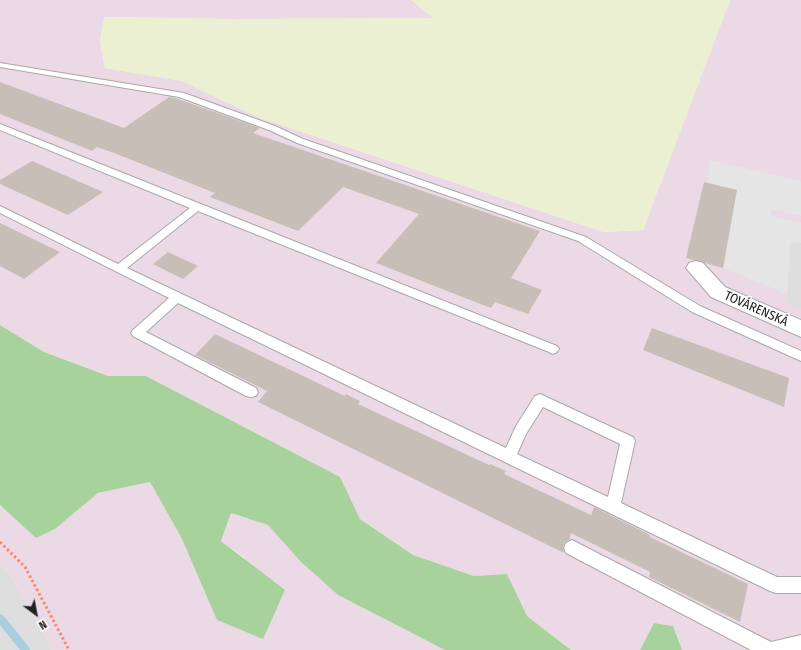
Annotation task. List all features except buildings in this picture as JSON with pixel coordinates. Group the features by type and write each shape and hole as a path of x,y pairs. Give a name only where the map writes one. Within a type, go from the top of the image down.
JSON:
{"street":[{"name":"TOVÁRENSKÁ","path":"696,268 718,292 801,329"}],"lane":[{"path":"0,65 181,94 272,128 300,141 582,239 696,309 801,356"},
{"path":"0,127 553,349"},
{"path":"119,269 197,207"},
{"path":"0,209 119,269 776,585 801,585"},
{"path":"177,297 137,333 251,392"},
{"path":"509,456 521,430 540,400 628,441 613,507"},
{"path":"572,548 770,650 801,644"}],"path":[{"path":"0,542 25,567 69,650"}],"shaded area":[{"path":"0,0 411,0 434,18 232,19 105,17 100,42 105,68 182,81 260,118 604,232 643,230 730,0 801,0 801,243 790,241 786,303 801,310 801,650 682,650 673,626 655,623 640,650 571,650 527,616 507,574 474,576 413,555 360,519 340,477 146,376 108,376 44,352 0,325"},
{"path":"709,160 801,181 801,216 772,209 770,216 801,223 801,243 790,241 787,294 723,268 737,190 708,183"},
{"path":"790,241 801,243 801,310 786,303"},
{"path":"150,482 182,539 247,559 221,541 231,513 268,525 301,562 338,595 445,650 53,650 9,572 0,563 0,505 36,538 55,529 98,493"},
{"path":"0,563 9,572 53,650 0,650"}],"green space":[{"path":"411,0 730,0 643,230 604,232 260,118 182,81 105,68 100,42 104,17 232,19 433,18"},
{"path":"0,325 44,352 108,376 146,376 340,477 360,519 413,555 474,576 507,574 527,616 571,650 445,650 338,595 301,562 268,525 231,513 221,541 285,590 263,639 217,620 182,539 150,482 98,493 55,529 36,538 0,505"},
{"path":"654,623 673,626 682,650 640,650"}],"waterway":[{"path":"0,618 26,650"}]}
